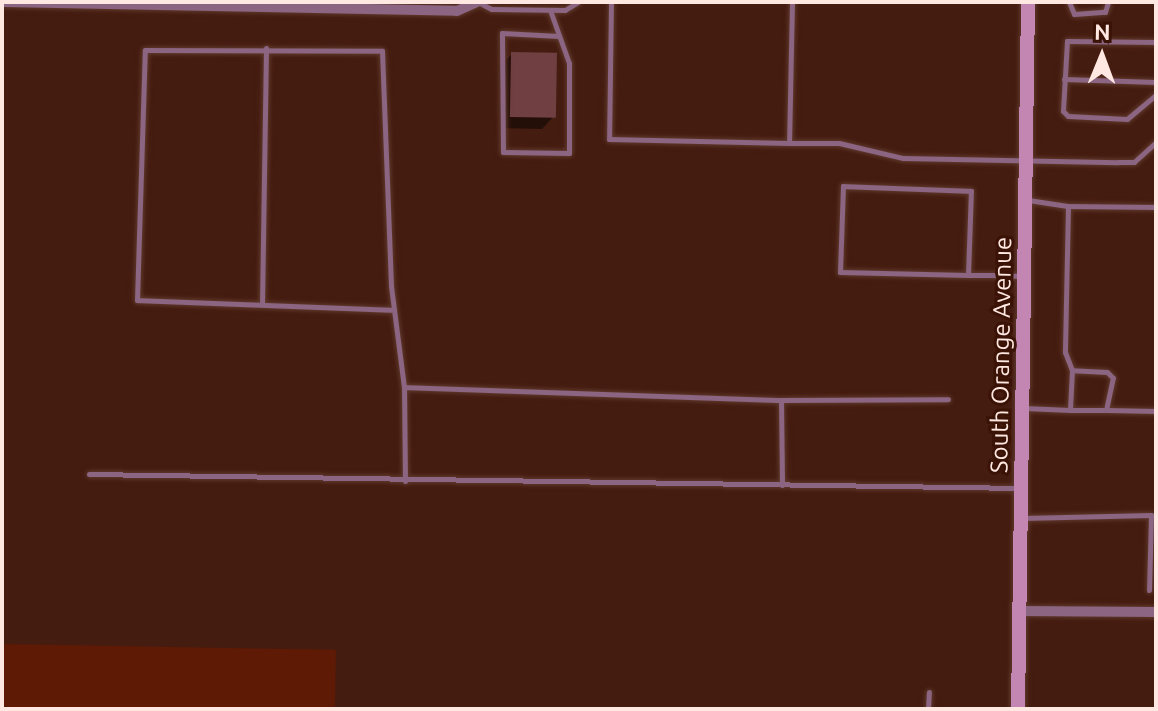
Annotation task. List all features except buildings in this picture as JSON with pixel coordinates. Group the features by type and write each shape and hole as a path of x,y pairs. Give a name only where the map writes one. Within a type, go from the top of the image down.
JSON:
{"street":[{"path":"5,2 386,6 466,10 477,2"},
{"name":"South Orange Avenue","path":"1018,709 1028,2"},
{"path":"1019,611 1156,612"}],"lane":[{"path":"477,2 491,9 518,6 550,10 577,7 578,2"},
{"path":"611,2 609,139 839,143 903,158 1134,162 1156,142"},
{"path":"789,143 792,2"},
{"path":"1069,2 1074,14 1105,12 1108,2"},
{"path":"550,10 569,63 569,153 503,152 502,33 559,36"},
{"path":"1156,42 1067,41 1063,111 1068,116 1127,119 1156,95"},
{"path":"262,304 266,48"},
{"path":"394,310 137,300 145,50 266,48 382,51 394,310 404,387 405,481"},
{"path":"1064,79 1156,82"},
{"path":"968,275 971,191 843,186 840,272 968,275 1025,276"},
{"path":"1026,200 1068,206 1156,207"},
{"path":"1068,206 1065,352 1072,370 1070,410"},
{"path":"1072,370 1107,372 1113,378 1106,410"},
{"path":"404,387 781,400 948,399"},
{"path":"781,400 782,485"},
{"path":"1023,408 1156,411"},
{"path":"89,474 1022,488"},
{"path":"1021,518 1151,515 1149,590"},
{"path":"928,709 929,692"}],"shaded area":[{"path":"2,644 336,650 335,709 2,709"}]}
